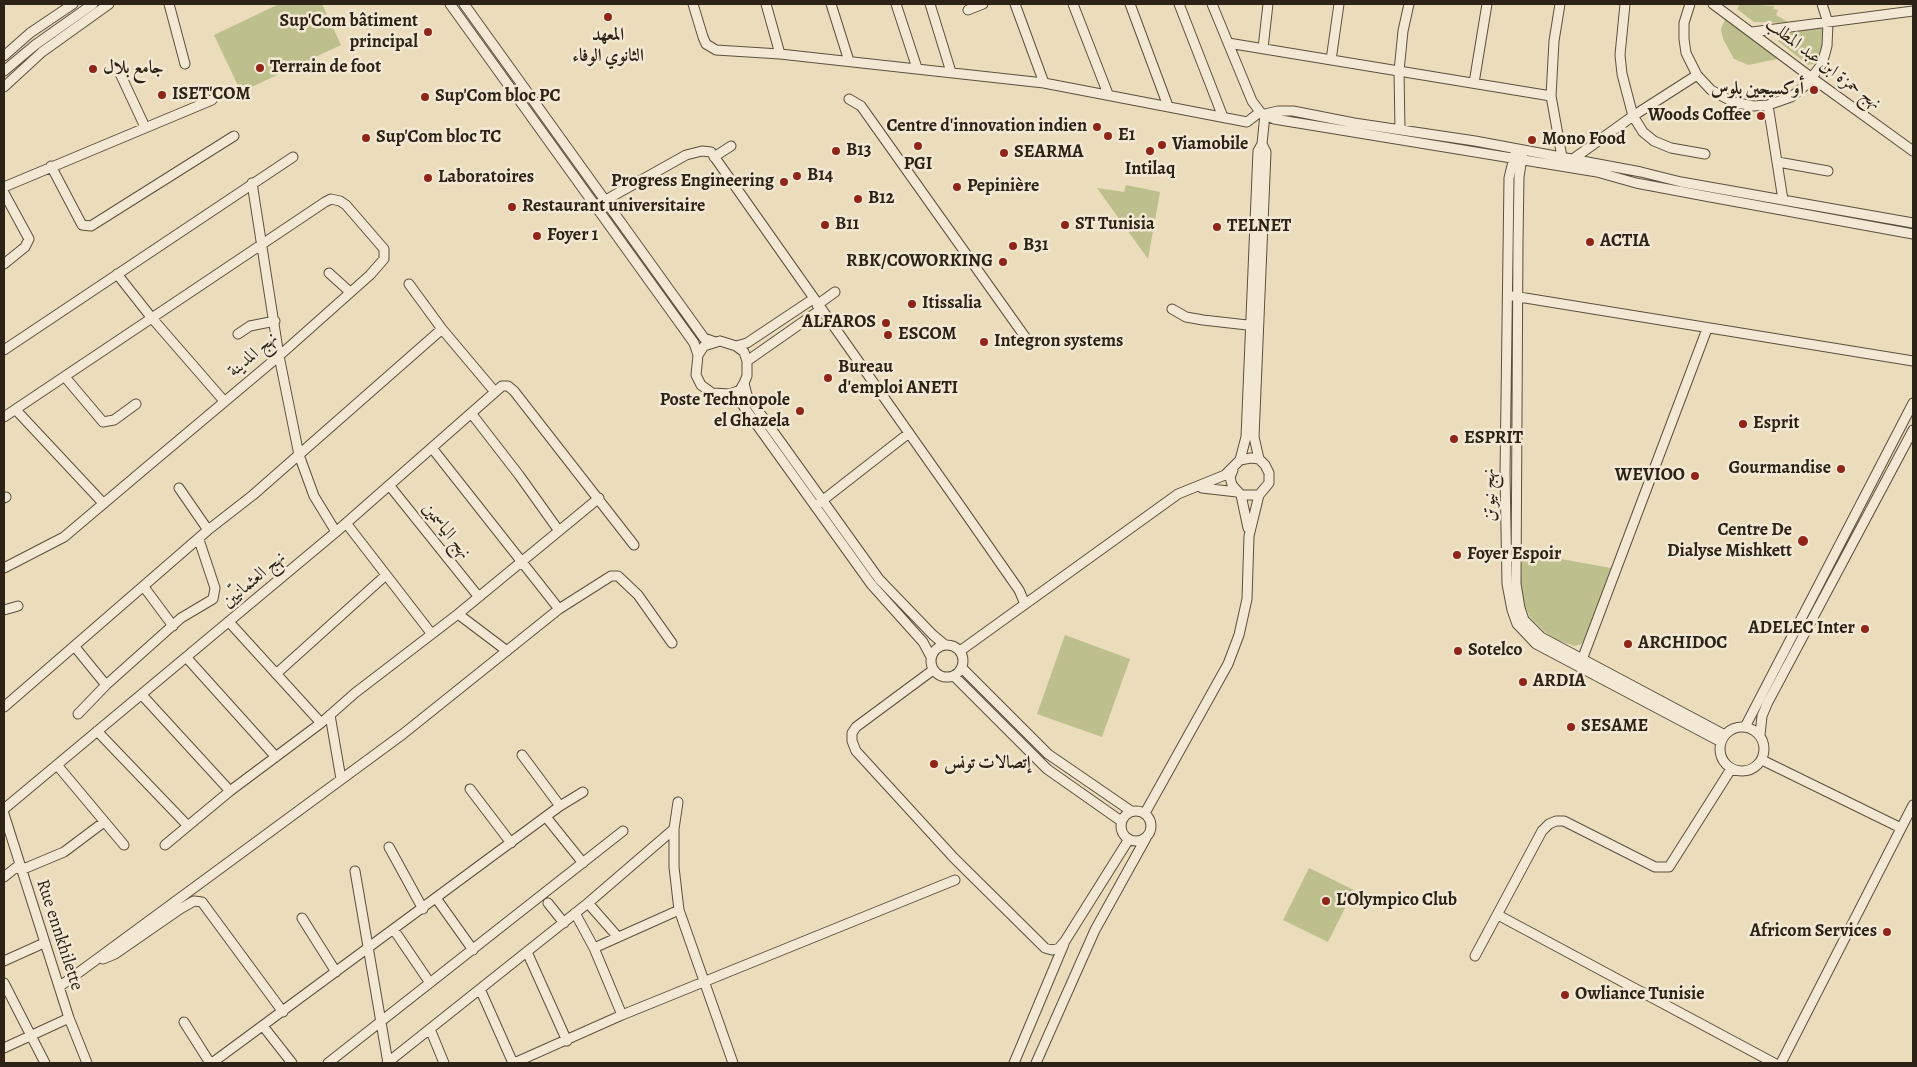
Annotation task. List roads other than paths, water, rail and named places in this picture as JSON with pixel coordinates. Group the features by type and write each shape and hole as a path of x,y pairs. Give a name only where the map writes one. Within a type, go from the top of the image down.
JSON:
{"street":[{"path":"4,56 30,33 72,4"},
{"path":"4,71 35,45 93,4"},
{"path":"4,87 42,52 109,4"},
{"path":"169,4 185,64"},
{"path":"450,4 694,343 698,355 696,375 701,385 712,393 730,394 740,390 747,376 747,361 744,352 736,346 704,338 606,199 464,4"},
{"path":"693,4 703,37 710,48 716,50 780,54 1044,83 1248,122 1263,113 1294,111 1400,129 1913,234"},
{"path":"766,4 780,54"},
{"path":"831,4 848,61"},
{"path":"896,4 917,68"},
{"path":"930,4 951,72"},
{"path":"968,10 983,4"},
{"path":"1015,4 1044,83"},
{"path":"1073,4 1108,94"},
{"path":"1130,4 1168,106"},
{"path":"1179,4 1223,117"},
{"path":"1212,4 1246,89 1263,113 1281,121 1518,154 1562,157 1680,182 1913,223"},
{"path":"1263,48 1268,4"},
{"path":"1331,60 1339,4"},
{"path":"1400,129 1399,71 1403,31 1409,4"},
{"path":"1474,83 1487,4"},
{"path":"1560,4 1554,41 1551,96 1562,157"},
{"path":"1626,4 1620,56 1622,74 1633,116 1643,132 1654,141 1671,148 1705,154"},
{"path":"1690,4 1684,23 1684,39 1686,53 1697,75 1711,90 1733,102 1753,106 1768,105 1791,96 1812,78 1822,64 1827,46 1828,22 1822,4"},
{"name":"نهج حمزة ابن عبد المطلب","path":"1713,4 1913,151"},
{"path":"1752,32 1913,10"},
{"path":"1228,44 1263,48 1551,96"},
{"path":"117,67 145,127"},
{"path":"1573,159 1633,116 1697,75"},
{"path":"848,99 862,106 1028,341"},
{"path":"4,187 212,100"},
{"path":"1768,105 1784,200"},
{"path":"1249,536 1239,493 1230,477 1240,460 1246,437 1266,152 1262,144 1263,113"},
{"path":"51,166 82,225 90,226 234,136"},
{"path":"714,157 731,146"},
{"path":"595,206 686,155 708,151 1020,590 1025,604"},
{"name":"نهج نيوتن","path":"1518,154 1509,178 1506,473 1508,584 1512,610 1536,644 1580,664 1723,738"},
{"name":"نهج نيوتن","path":"1518,154 1516,584 1524,626"},
{"path":"4,350 293,157"},
{"path":"1778,162 1828,170"},
{"path":"252,183 279,356 298,455 314,496 336,532"},
{"path":"4,193 29,239 25,247 4,264"},
{"name":"نهج المدينة","path":"4,568 64,537 279,356 378,267 385,254 381,244 340,201 332,200 325,202 262,243"},
{"path":"4,417 262,243"},
{"path":"329,273 350,292"},
{"path":"117,274 151,317 224,401"},
{"path":"409,284 442,329 495,392 499,387 508,386 520,399 600,498 634,545"},
{"path":"747,361 835,292"},
{"path":"1508,295 1707,329 1913,361"},
{"path":"736,346 746,343 817,305"},
{"path":"1172,309 1186,317 1254,326"},
{"path":"238,334 250,326 275,322"},
{"path":"1145,813 1228,664 1239,635 1247,599 1249,536 1259,495 1269,484 1269,473 1259,459 1254,437 1254,326"},
{"path":"4,706 75,647 442,329"},
{"path":"1580,664 1707,329"},
{"path":"698,355 704,346 715,342"},
{"path":"65,377 103,422 107,423 114,420 136,404"},
{"path":"744,383 747,395 879,579 932,635 944,645"},
{"name":"نهج العثمانيّين","path":"4,809 336,532 495,392"},
{"path":"730,394 740,400 814,507 871,584 923,642 931,657 933,670 942,677 954,676 962,668 960,651 952,645 938,647 931,657"},
{"path":"1745,727 1913,403"},
{"path":"16,410 103,503"},
{"path":"470,413 519,475 559,531"},
{"path":"1760,735 1753,729 1745,727 1736,728 1723,738 1720,756 1731,769 1748,771 1762,760 1765,752 1760,735 1762,716 1767,704 1913,430"},
{"path":"814,507 909,433"},
{"path":"432,448 559,609"},
{"path":"1240,460 1259,459"},
{"path":"960,651 1167,500 1233,470"},
{"name":"نهج الياسمين","path":"389,485 478,596"},
{"path":"179,488 208,530"},
{"path":"1196,488 1239,493 1251,497 1259,495"},
{"path":"165,845 230,791 321,723 431,633 458,614 600,498"},
{"path":"346,523 431,633"},
{"path":"78,714 106,685 173,626 216,595 199,540"},
{"path":"1834,556 1844,561"},
{"path":"276,674 386,575"},
{"path":"59,988 403,734 559,609 611,576 618,576 638,595 672,643"},
{"path":"144,587 173,626"},
{"path":"4,610 18,606"},
{"path":"458,614 507,651"},
{"path":"230,622 321,723"},
{"path":"75,647 106,685"},
{"path":"186,657 276,757"},
{"path":"962,668 1048,754 1131,811 1145,813 1150,818 1152,827 1095,930 1036,1063"},
{"path":"933,670 856,727 852,733 852,741 856,751 954,858 1046,948 1052,950 1059,948 1066,942"},
{"path":"954,676 1047,769 1121,821"},
{"path":"142,695 230,791"},
{"path":"330,715 341,779"},
{"path":"97,731 188,826"},
{"path":"522,755 560,806"},
{"path":"1762,760 1901,828"},
{"path":"57,765 124,845"},
{"path":"1475,956 1542,831 1556,821 1564,821 1655,867 1669,867 1731,769"},
{"path":"470,789 511,843"},
{"path":"184,1022 211,1063 423,909 560,806 583,792"},
{"path":"678,802 674,829 674,867 679,910 733,1063"},
{"path":"1781,1063 1913,805"},
{"path":"1131,811 1121,821 1121,828 1129,839 1141,841 1146,838"},
{"name":"Rue ennkhilette","path":"4,814 44,943 69,1018 87,1063"},
{"path":"546,817 583,863"},
{"path":"4,877 20,867 64,852 104,822"},
{"path":"355,870 388,1063 575,914 674,829"},
{"path":"328,1063 623,831"},
{"path":"1014,1063 1066,942 1129,839"},
{"path":"389,847 423,909"},
{"path":"480,989 516,1063 622,1015 955,880"},
{"path":"436,898 473,950"},
{"path":"89,965 115,954 180,909 198,901 206,906 283,1012"},
{"path":"548,903 564,923"},
{"path":"588,903 618,936"},
{"path":"594,948 679,910"},
{"path":"575,914 594,948 622,1015"},
{"path":"1498,915 1774,1063"},
{"path":"302,918 336,972"},
{"path":"394,930 430,983"},
{"path":"4,961 44,943"},
{"path":"527,952 567,1041"},
{"path":"4,983 45,1063"},
{"path":"4,1048 69,1018"},
{"path":"263,1026 292,1063"},
{"path":"430,1029 444,1063"}],"place":[{"name":"المعهد الثانوي الوفاء","path":"608,17"},
{"name":"Sup'Com bâtiment principal","path":"428,32"},
{"name":"Terrain de foot","path":"260,68"},
{"name":"جامع بلال","path":"93,69"},
{"name":"أوكسيجين بلوس","path":"1814,90"},
{"name":"ISET'COM","path":"162,95"},
{"name":"Sup'Com bloc PC","path":"425,97"},
{"name":"Woods Coffee","path":"1761,116"},
{"name":"Centre d'innovation indien","path":"1097,127"},
{"name":"E1","path":"1108,136"},
{"name":"Sup'Com bloc TC","path":"366,138"},
{"name":"Mono Food","path":"1532,140"},
{"name":"Viamobile","path":"1162,145"},
{"name":"PGI","path":"918,146"},
{"name":"B13","path":"836,151"},
{"name":"Intilaq","path":"1150,151"},
{"name":"SEARMA","path":"1004,153"},
{"name":"B14","path":"797,176"},
{"name":"Laboratoires","path":"428,178"},
{"name":"Progress Engineering","path":"784,182"},
{"name":"Pepinière","path":"957,187"},
{"name":"B12","path":"858,199"},
{"name":"Restaurant universitaire","path":"512,207"},
{"name":"B11","path":"825,225"},
{"name":"ST Tunisia","path":"1065,225"},
{"name":"TELNET","path":"1217,227"},
{"name":"Foyer 1","path":"537,236"},
{"name":"ACTIA","path":"1590,242"},
{"name":"B31","path":"1013,246"},
{"name":"RBK/COWORKING","path":"1003,262"},
{"name":"Itissalia","path":"912,304"},
{"name":"ALFAROS","path":"886,323"},
{"name":"ESCOM","path":"888,335"},
{"name":"Integron systems","path":"984,342"},
{"name":"Bureau d'emploi ANETI","path":"828,378"},
{"name":"Poste Technopole el Ghazela","path":"800,411"},
{"name":"Esprit","path":"1743,424"},
{"name":"ESPRIT","path":"1454,439"},
{"name":"Gourmandise","path":"1841,469"},
{"name":"WEVIOO","path":"1695,476"},
{"name":"Centre De Dialyse Mishkett","path":"1803,541"},
{"name":"Foyer Espoir","path":"1457,555"},
{"name":"ADELEC Inter","path":"1865,629"},
{"name":"ARCHIDOC","path":"1628,644"},
{"name":"Sotelco","path":"1458,651"},
{"name":"ARDIA","path":"1523,682"},
{"name":"SESAME","path":"1571,727"},
{"name":"إتصالات تونس","path":"934,764"},
{"name":"L'Olympico Club","path":"1326,901"},
{"name":"Africom Services","path":"1887,932"},
{"name":"Owliance Tunisie","path":"1565,995"}]}
